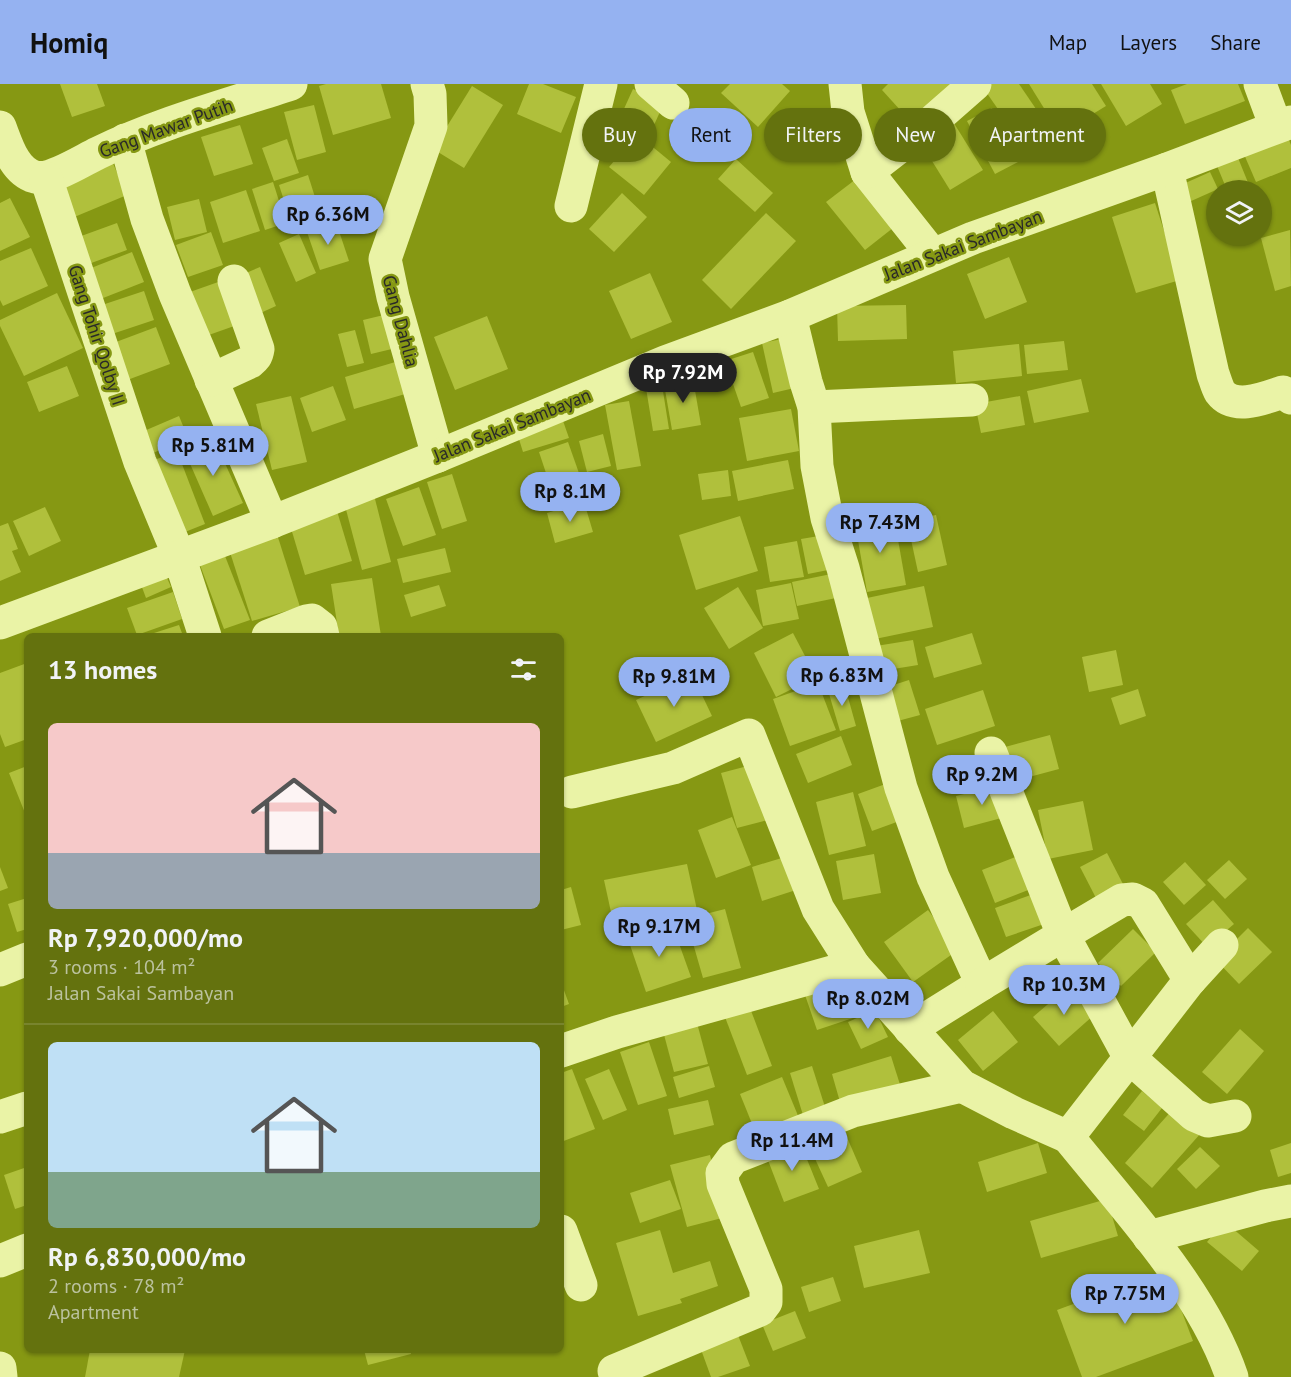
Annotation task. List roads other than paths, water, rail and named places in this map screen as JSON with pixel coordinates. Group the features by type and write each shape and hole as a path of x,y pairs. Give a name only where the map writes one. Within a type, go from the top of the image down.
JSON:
{"street":[{"name":"Gang Mawar Putih","path":"46,178 124,140 291,84"},
{"name":"Gang Dahlia","path":"427,84 430,94 431,126 385,259 393,297 438,456"},
{"path":"571,206 601,84"},
{"path":"845,84 848,112 867,172 932,254"},
{"path":"867,172 934,120 975,84"},
{"path":"1260,84 1284,125"},
{"name":"Jalan Sakai Sambayan","path":"0,624 272,522 665,362 790,316 932,254 1284,125"},
{"path":"0,127 9,150 19,166 36,178 46,178"},
{"path":"124,140 147,219 175,294 272,522"},
{"path":"1167,169 1213,374 1221,392 1232,401 1247,402 1283,392 1291,398"},
{"name":"Gang Tohir Qolby II","path":"46,178 140,462 179,556 204,633"},
{"path":"211,380 250,362 257,354 258,349 234,281"},
{"path":"790,316 814,407 817,465 827,518 843,568 901,788 933,877 982,984"},
{"path":"814,407 972,400"},
{"path":"276,633 312,620 321,627 322,633"},
{"path":"572,792 674,768 749,735 818,909 854,966 962,1086 1068,1137 1149,1237 1191,1294 1227,1362 1232,1377"},
{"path":"991,753 1063,935 1130,1058 1194,1115 1208,1121 1235,1116"},
{"path":"910,1029 1122,900 1133,899 1143,904 1190,980"},
{"path":"1068,1137 1190,980 1222,945"},
{"path":"0,970 24,960"},
{"path":"564,1050 617,1032 854,966"},
{"path":"614,1371 760,1310 766,1302 766,1289 723,1184 722,1173 734,1158 854,1112 962,1086"},
{"path":"0,1117 24,1109"},
{"path":"1149,1237 1291,1201"},
{"path":"564,1239 581,1285"},
{"path":"0,1261 24,1251"},
{"path":"0,1368 1,1377"}]}
